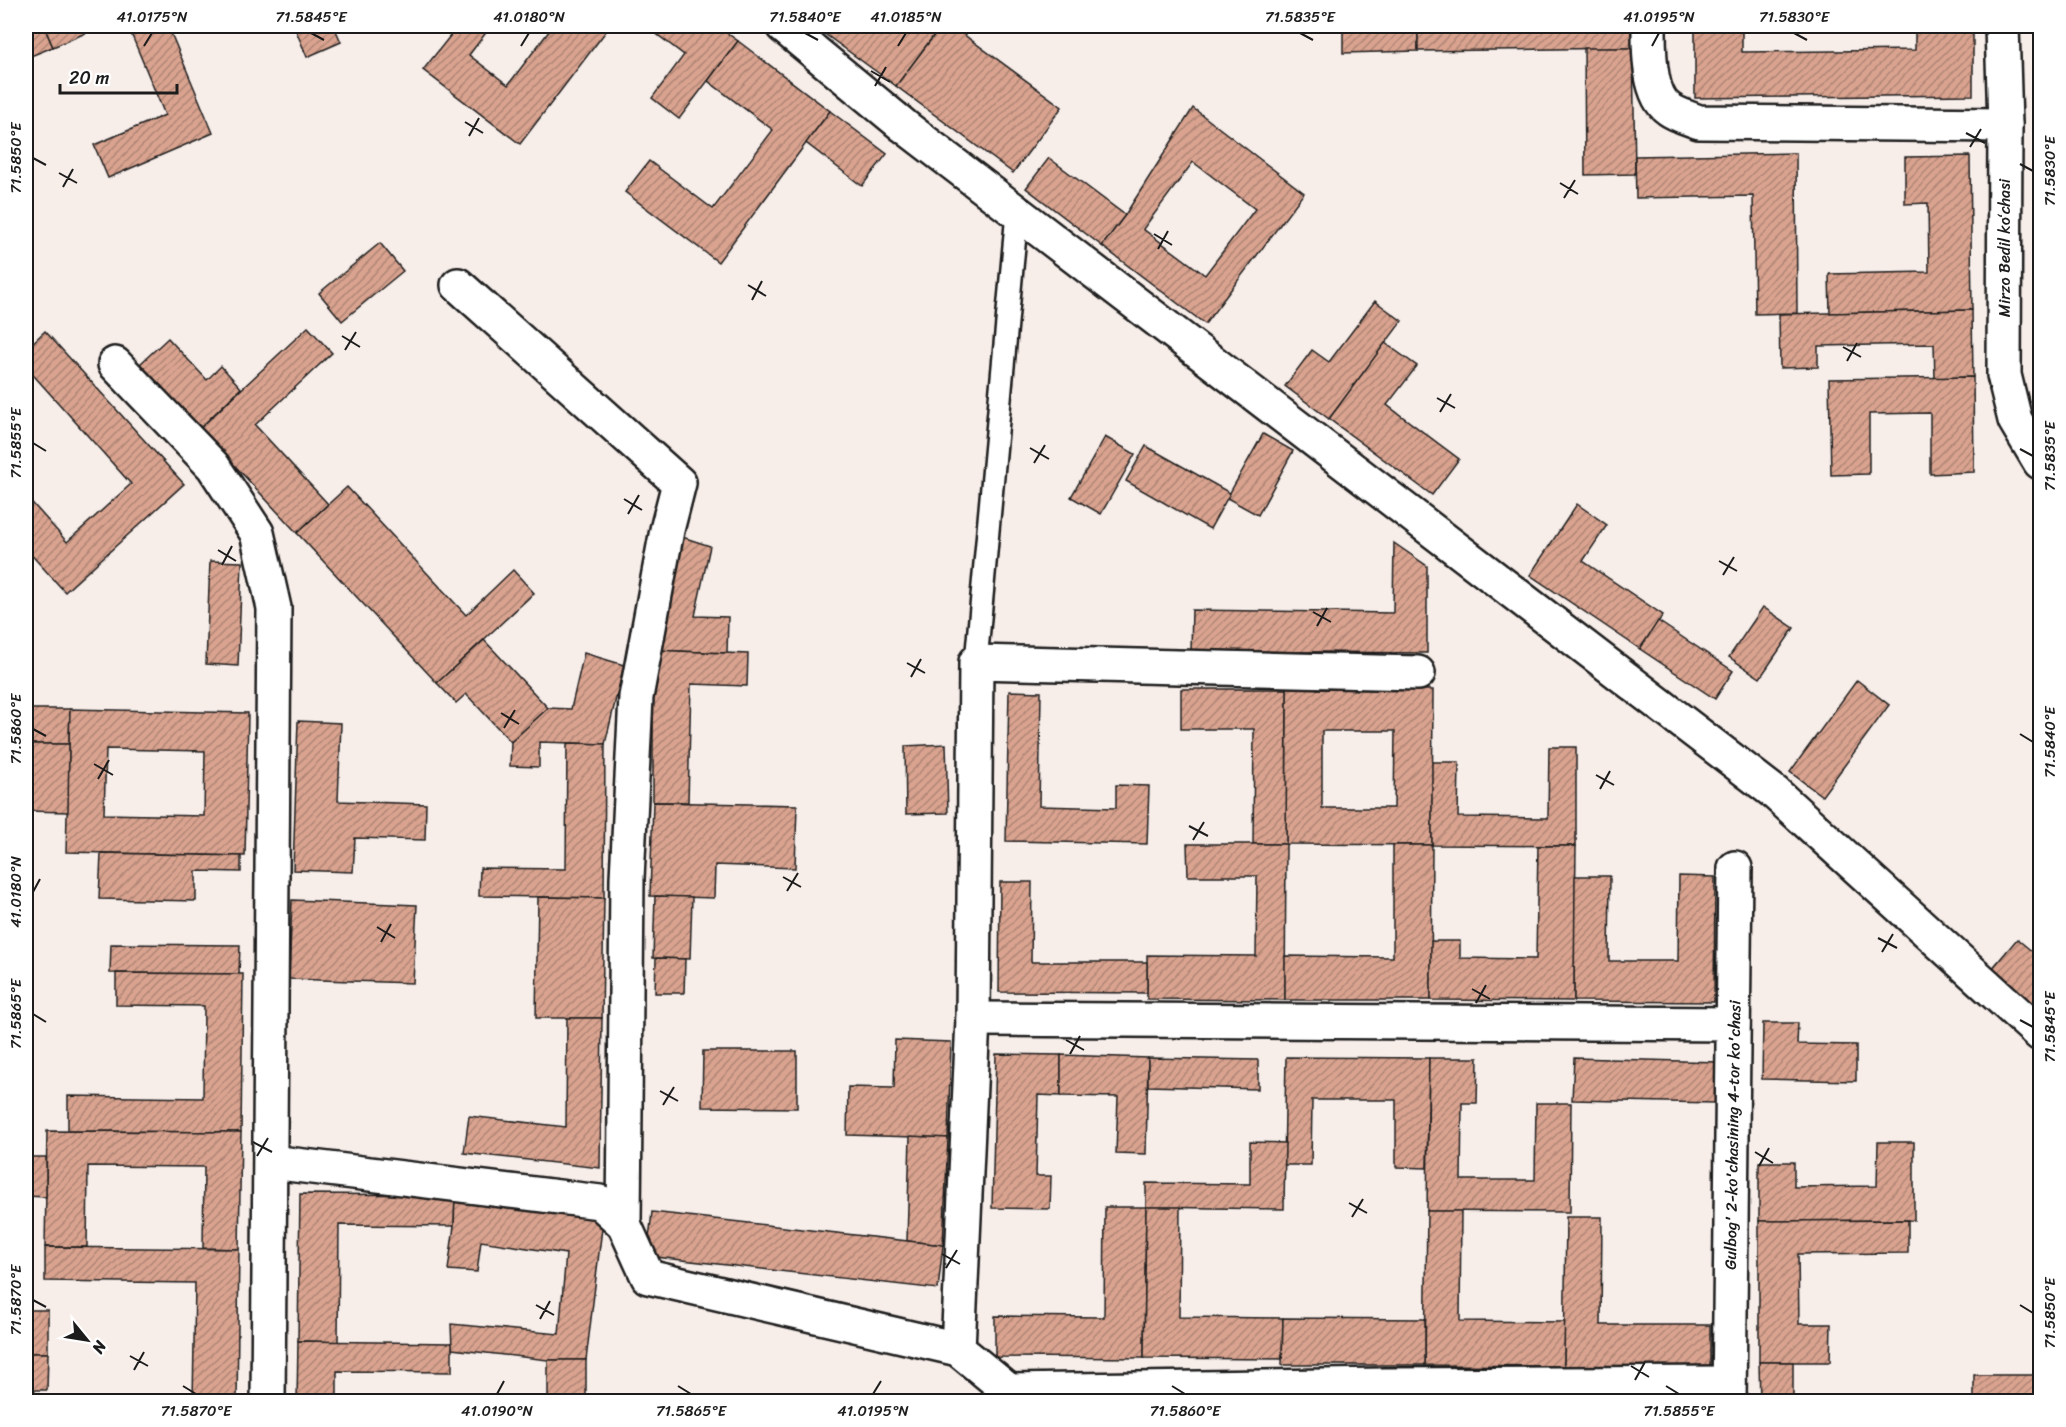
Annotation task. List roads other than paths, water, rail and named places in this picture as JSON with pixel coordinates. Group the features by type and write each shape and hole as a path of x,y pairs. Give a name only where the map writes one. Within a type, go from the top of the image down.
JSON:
{"street":[{"path":"783,26 904,126 1774,792 2040,1034"},
{"path":"1648,26 1655,91 1667,109 1699,122 2005,126"},
{"name":"Mirzo Bedil koʻchasi","path":"2002,26 2005,126 2004,375 2015,420 2040,462"},
{"path":"458,285 680,483 667,530 636,697 627,878 624,1224"},
{"path":"115,364 213,466 256,533 274,608 268,1401"},
{"path":"958,1349 973,1019 976,662 1418,673"},
{"name":"Gulbog' 2-ko'chasining 4-tor ko'chasi","path":"1729,1392 1735,868"},
{"path":"973,1019 1734,1024"},
{"path":"271,1162 600,1202 624,1224 648,1277 958,1349 1009,1396 1729,1392"}],"lane":[{"path":"976,662 1017,213"}]}
